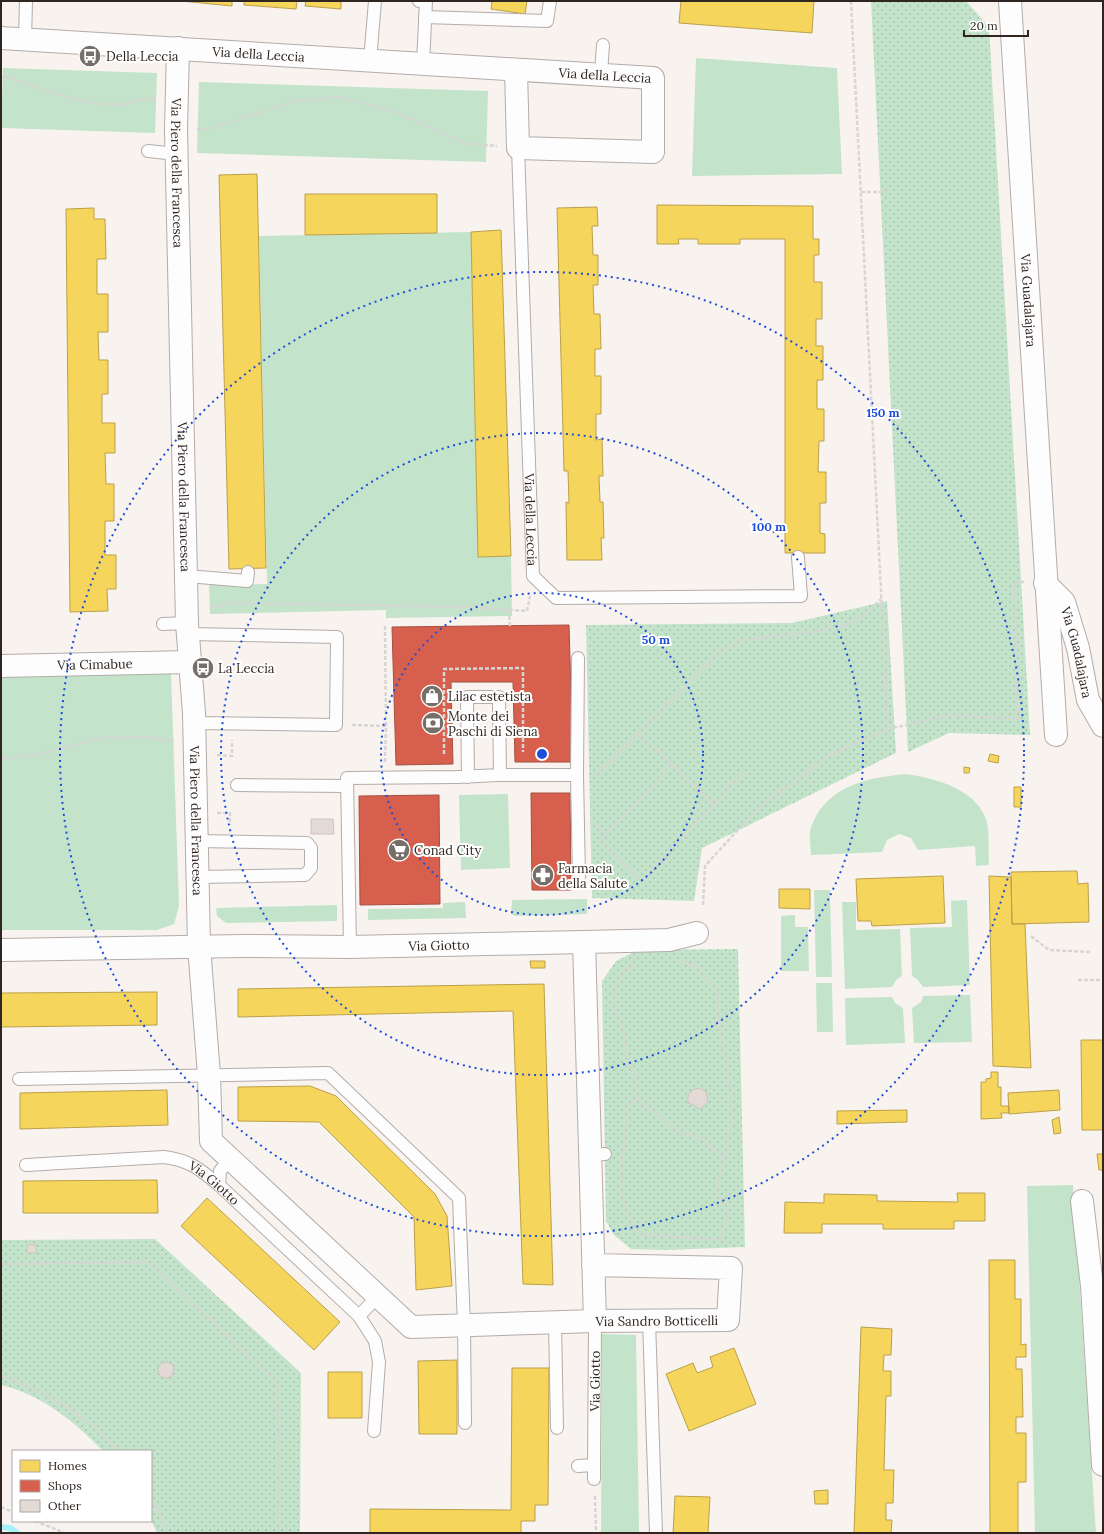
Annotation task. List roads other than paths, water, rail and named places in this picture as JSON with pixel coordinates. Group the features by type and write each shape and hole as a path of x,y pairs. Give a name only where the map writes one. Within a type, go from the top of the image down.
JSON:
{"street":[{"name":"Via Guadalajara","path":"995,1 1010,9 1045,583 1056,735"},
{"name":"Via della Leccia","path":"1,38 653,78 653,152 518,148 516,70"},
{"name":"Via Piero della Francesca","path":"178,48 176,154 188,628 194,723 199,946"},
{"name":"Via Guadalajara","path":"1045,583 1064,602 1078,648 1088,700 1103,726"},
{"name":"Via Cimabue","path":"1,666 190,662"},
{"name":"Via Giotto","path":"1,950 199,946 350,947 584,942 670,950 696,933"},
{"name":"Via Sandro Botticelli","path":"584,942 597,1154 593,1265 595,1321 728,1320 731,1268 593,1265"},
{"name":"Via Giotto","path":"199,946 209,1075 212,1141 230,1159 411,1327 595,1321"},
{"path":"1082,1201 1098,1280 1103,1464"}],"lane":[{"path":"25,40 26,1"},
{"path":"370,61 375,1"},
{"path":"419,1 426,1 423,64"},
{"path":"426,17 547,21 550,1"},
{"path":"601,74 603,45"},
{"name":"Via della Leccia","path":"518,148 533,576 556,598 801,596 798,557"},
{"path":"148,151 176,154"},
{"path":"187,576 247,580 248,572"},
{"path":"163,624 188,628 337,637 336,725 194,723"},
{"path":"578,658 576,776 579,877"},
{"path":"468,777 467,697 499,697 500,775"},
{"path":"350,947 347,778 468,777 500,775 576,776"},
{"path":"237,785 347,786"},
{"path":"196,841 307,843 311,848 311,868 305,875 197,877"},
{"path":"19,1079 328,1073 459,1198 464,1326 465,1423"},
{"name":"Via Giotto","path":"26,1165 164,1157 180,1159 198,1167 359,1316 375,1342 379,1362 374,1431"},
{"path":"219,1185 220,1171 230,1159"},
{"path":"359,1316 377,1297"},
{"path":"649,1320 656,1533"},
{"name":"Via Giotto","path":"594,1479 595,1321"},
{"path":"555,1323 558,1428"},
{"path":"578,1466 594,1465"}],"waterway":[{"path":"1,1527 10,1528 17,1533"}],"place":[{"name":"Della Leccia","path":"90,56"},
{"name":"La Leccia","path":"203,668"},
{"name":"Lilac estetista","path":"432,696"},
{"name":"Monte dei Paschi di Siena","path":"433,723"},
{"name":"Conad City","path":"399,850"},
{"name":"Farmacia della Salute","path":"543,875"}]}
